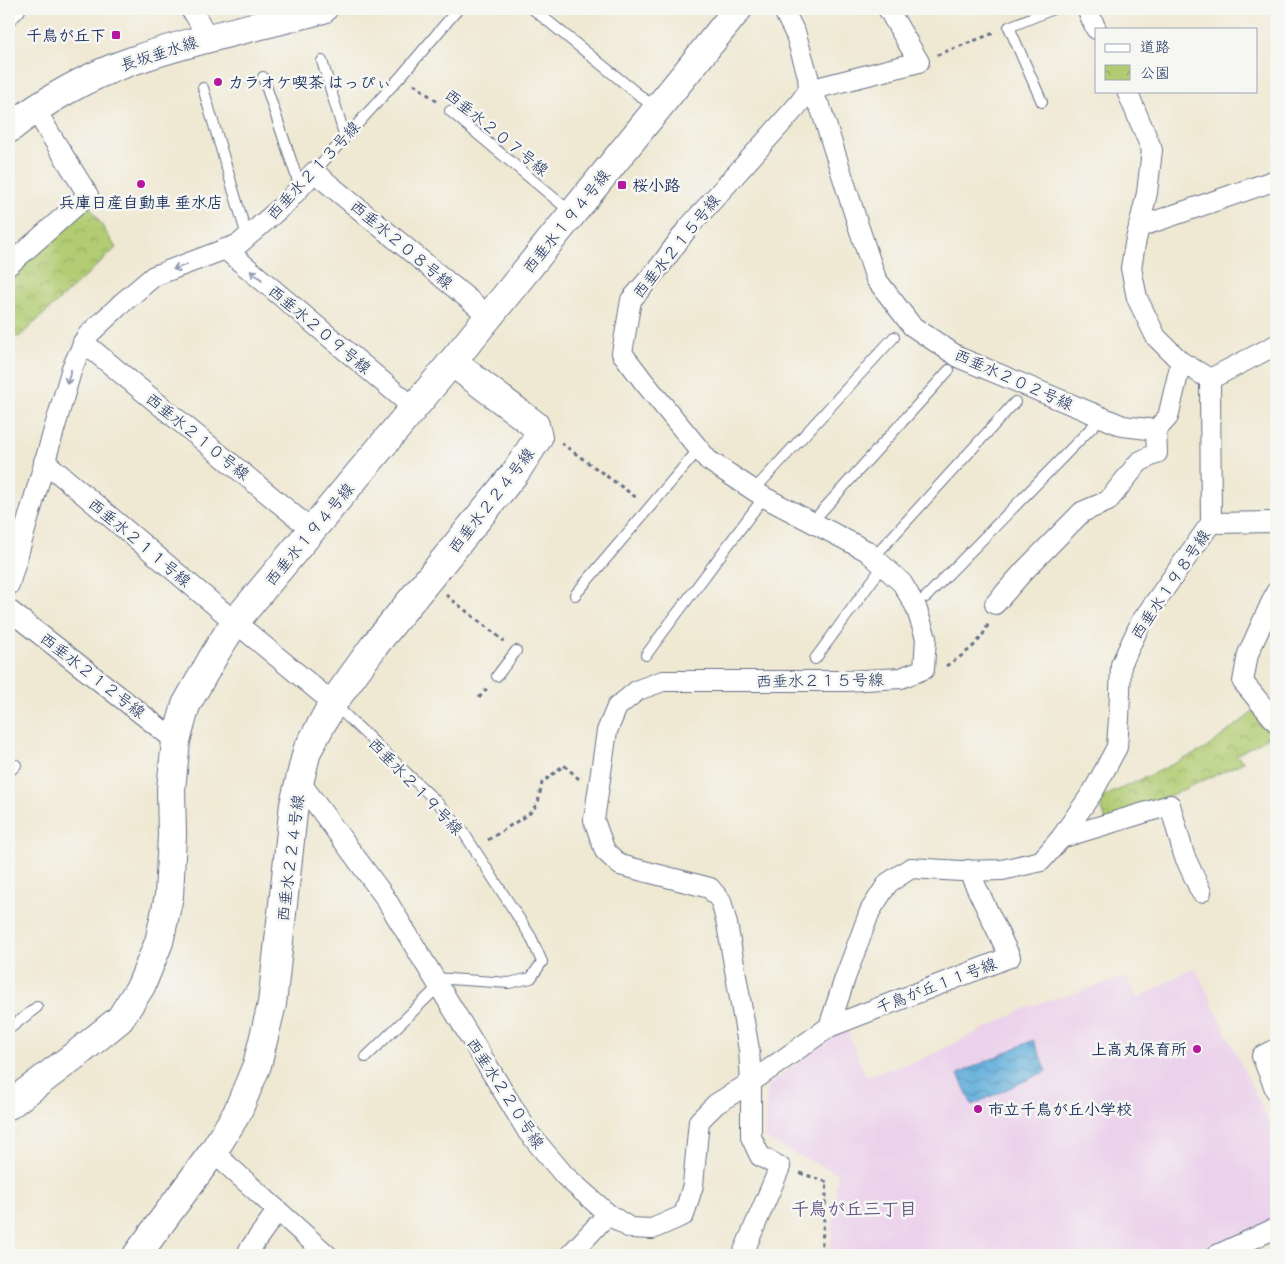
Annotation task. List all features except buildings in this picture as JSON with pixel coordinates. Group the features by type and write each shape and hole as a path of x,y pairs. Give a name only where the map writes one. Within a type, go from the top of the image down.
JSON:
{"street":[{"path":"9,15 15,9"},
{"path":"190,9 194,12 208,38"},
{"name":"長坂垂水線","path":"9,129 73,86 130,61 208,38 323,9"},
{"name":"西垂水１９４号線","path":"9,1105 120,1019 141,986 160,942 169,896 172,835 171,789 176,741 186,705 235,622 452,362 738,9"},
{"path":"783,9 796,35 808,76 809,90 919,62 888,9"},
{"path":"1087,9 1096,28"},
{"name":"西垂水２０２号線","path":"809,90 821,109 876,279 912,326 960,358 1123,426 1156,430"},
{"name":"西垂水２１５号線","path":"780,1167 760,1156 751,1137 749,1050 728,924 721,901 710,888 620,865 605,852 594,820 607,731 617,707 638,690 663,681 901,678 924,669 926,638 916,607 902,584 867,551 759,494 708,460 622,353 631,300 661,265 687,229 797,106 809,90"},
{"path":"1127,92 1152,150 1147,193 1131,268 1137,298 1156,337 1181,362 1210,379 1276,345"},
{"path":"9,265 88,195 36,110"},
{"name":"西垂水２１３号線","path":"9,585 72,368 87,336 154,276 239,244 286,203 314,172"},
{"name":"西垂水２０８号線","path":"314,172 489,316"},
{"path":"1139,227 1276,180"},
{"name":"西垂水２０９号線","path":"225,249 414,408"},
{"name":"西垂水２１０号線","path":"84,342 312,530"},
{"name":"西垂水２２４号線","path":"137,1255 213,1152 237,1112 257,1066 272,1004 294,804 307,751 333,703 374,646 515,473 538,438 535,425 452,362"},
{"path":"995,604 1082,512 1108,502 1139,462 1157,454 1156,430 1168,417 1181,362"},
{"name":"西垂水１９８号線","path":"829,1027 870,911 888,883 911,868 1002,870 1041,861 1061,838 1094,790 1117,747 1120,718 1121,665 1141,622 1211,523 1210,379"},
{"name":"西垂水２１１号線","path":"44,461 235,622"},
{"path":"1211,523 1276,522"},
{"path":"1276,592 1248,654 1243,682 1276,722"},
{"name":"西垂水２１２号線","path":"9,610 176,741"},
{"name":"西垂水２１９号線","path":"235,622 333,703"},
{"name":"西垂水２２０号線","path":"300,782 384,896 528,1132 564,1176 608,1214 630,1228 652,1229 684,1215 693,1185 699,1121 716,1104 751,1082"},
{"path":"1061,838 1170,806 1184,855 1201,892"},
{"name":"千鳥が丘１１号線","path":"829,1027 1010,957 968,870"},
{"path":"751,1082 829,1027"},
{"path":"1276,1049 1262,1056 1276,1091"},
{"path":"213,1152 327,1255"},
{"path":"745,1255 744,1251 780,1167"},
{"path":"249,1250 278,1210"},
{"path":"570,1255 608,1214"},
{"path":"1217,1255 1276,1228"}],"lane":[{"name":"西垂水２１３号線","path":"314,172 402,75 458,9"},
{"path":"1042,102 1009,28 1052,9"},
{"path":"537,10 656,109"},
{"path":"322,61 345,137"},
{"path":"264,77 300,187"},
{"path":"203,88 247,236"},
{"name":"西垂水２０７号線","path":"450,111 572,213"},
{"path":"646,655 759,494 894,337"},
{"path":"812,522 949,370"},
{"path":"815,658 879,562 1015,402"},
{"path":"926,597 1102,417"},
{"path":"575,596 699,449"},
{"path":"497,676 516,651"},
{"name":"西垂水２１９号線","path":"333,703 434,799 460,827 530,937 542,962 531,978 508,983 436,982"},
{"path":"366,1058 436,982"},
{"path":"9,1029 37,1007"}],"path":[{"path":"919,62 1009,28"},
{"name":"西垂水２０７号線","path":"402,75 450,111"},
{"path":"535,425 650,507"},
{"path":"428,580 516,651"},
{"path":"924,669 936,672 966,653 984,634 995,604"},
{"path":"474,849 530,813 538,803 542,783 564,765 597,795"},
{"path":"780,1167 827,1182 821,1255"}],"shaded area":[{"name":"市立千鳥が丘小学校","path":"1195,967 1276,1137 1276,1218 1195,1255 829,1255 838,1173 765,1138 767,1087 845,1025 866,1076 918,1061 1031,1006 1126,977 1137,999"}],"green space":[{"path":"89,205 116,248 19,337 9,335 9,277"},
{"path":"1257,709 1276,733 1236,755 1244,762 1107,824 1099,799 1205,749"}],"water":[{"path":"1033,1040 1047,1071 972,1105 958,1074"}],"place":[{"name":"千鳥が丘下","path":"116,35"},
{"name":"カラオケ喫茶 はっぴぃ","path":"218,82"},
{"name":"兵庫日産自動車 垂水店","path":"141,184"},
{"name":"桜小路","path":"622,185"},
{"name":"上高丸保育所","path":"1197,1049"},
{"name":"市立千鳥が丘小学校","path":"978,1109"}],"district":[{"name":"千鳥が丘三丁目","path":"854,1209"}]}
